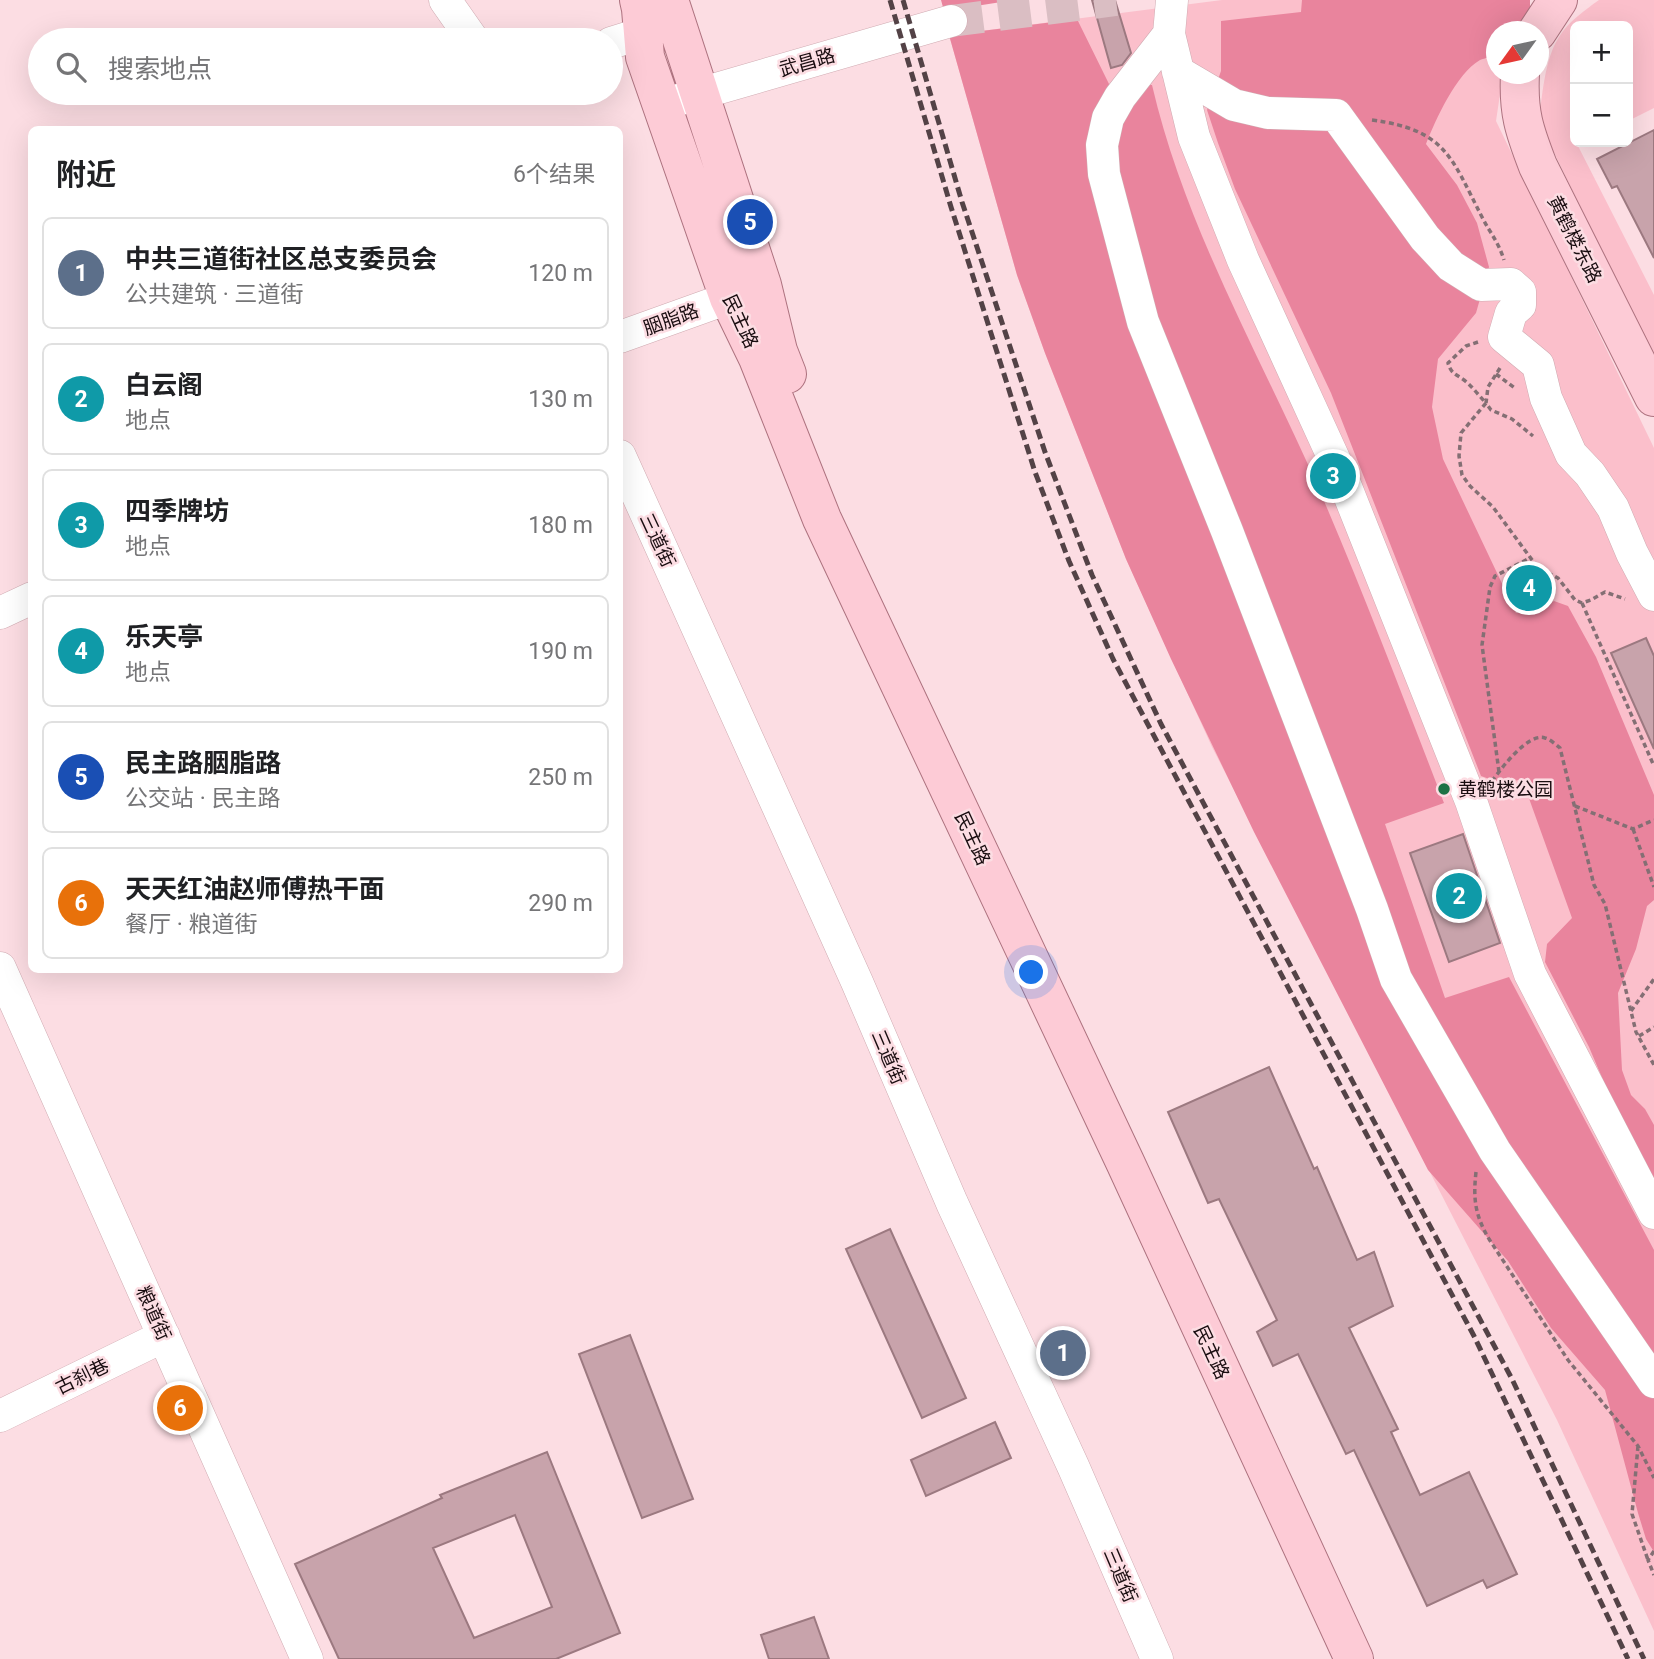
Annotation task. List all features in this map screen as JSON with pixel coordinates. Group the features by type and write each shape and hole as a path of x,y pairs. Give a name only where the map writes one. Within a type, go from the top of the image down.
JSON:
{"main road":[{"name":"民主路","path":"669,0 701,93 758,358 822,519 1125,1162 1354,1659"},
{"path":"1544,21 1558,0"},
{"name":"民主路","path":"631,25 745,292 778,351 841,509 1145,1149 1381,1659"},
{"name":"黄鹤楼东路","path":"1520,84 1519,101 1524,130 1538,166 1654,397"}],"street":[{"path":"445,0 465,28"},
{"path":"1172,0 1169,34 1194,137 1243,260 1340,472 1471,801 1530,974 1652,1206"},
{"name":"武昌路","path":"663,105 951,21"},
{"path":"1169,34 1120,97 1108,118 1102,145 1104,174 1143,322 1232,544 1372,909 1396,979 1526,1199 1654,1382"},
{"path":"1178,72 1234,105 1268,113 1336,115 1425,238 1451,266 1481,285 1511,285 1520,292 1520,305 1511,313 1513,344 1538,365 1546,398 1571,454 1590,474 1613,508 1632,553 1642,598"},
{"name":"胭脂路","path":"623,336 745,292"},
{"name":"三道街","path":"623,463 857,982 952,1203 1073,1465 1157,1659"},
{"path":"0,613 28,600"},
{"name":"粮道街","path":"0,968 307,1659"},
{"name":"古刹巷","path":"0,1416 164,1336"}],"path":[{"path":"1336,115 1399,124 1440,145 1458,167 1483,219 1498,241 1506,265 1500,285"},
{"path":"1532,436 1512,419 1491,410 1486,403 1465,381 1450,370 1448,363 1466,346 1499,336 1513,344 1488,387 1486,403 1461,433 1459,456 1462,475 1493,507 1538,568 1558,578 1575,600 1582,603 1654,766"},
{"path":"1499,772 1482,645 1490,587 1495,576 1530,558"},
{"path":"1582,603 1605,592 1642,598"},
{"path":"1471,801 1513,754 1539,737 1546,738 1560,748 1594,885 1605,904 1631,1011 1639,1036 1654,1065"},
{"path":"1575,806 1633,829 1654,820"},
{"path":"1633,829 1654,887"},
{"path":"1631,1011 1654,979"},
{"path":"1639,1036 1654,1027"},
{"path":"1489,1140 1479,1152 1476,1166 1473,1197 1480,1223 1568,1360 1638,1446 1654,1478"},
{"path":"1638,1446 1632,1514 1654,1575"},
{"path":"1648,1560 1654,1551"}],"shaded area":[{"path":"941,0 1014,0 944,11"},
{"name":"黄鹤楼公园","path":"1222,0 1530,0 1530,7 1522,21 1486,21 1486,84 1502,84 1496,121 1654,448 1654,1631 1557,1420 1212,747 1126,559 1017,275 949,35"},
{"path":"1302,0 1530,0 1530,7 1522,21 1486,21 1486,58 1471,67 1455,86 1426,144 1457,185 1477,223 1489,267 1476,313 1438,359 1432,407 1443,459 1516,613 1534,611 1554,601 1568,606 1596,657 1654,795 1654,900 1647,906 1636,949 1618,993 1622,1070 1631,1095 1645,1109 1654,1125 1654,1181 1620,1120 1589,1047 1545,962 1547,944 1572,918 1522,779 1503,784 1481,776 1331,393 1235,189 1207,110 1221,71 1221,21 1301,12"},
{"path":"1599,0 1654,0 1654,108 1633,118 1633,21 1572,21"},
{"path":"1077,19 1109,84 1152,85 1166,138 1204,240 1318,487 1444,803 1385,824 1445,998 1509,977 1654,1250 1654,1552 1646,1539 1638,1513 1605,1390 1551,1328 1508,1261 1428,1170 1254,832 1126,559 1045,353 1017,275 949,35"},
{"path":"1570,23 1570,147 1579,147 1654,295 1654,361 1539,121 1544,84 1549,84 1550,55"}],"building":[{"path":"1092,0 1115,0 1131,53 1122,65 1111,68"},
{"path":"1654,130 1654,258 1617,186 1612,188 1597,159 1621,147 1633,147 1633,141"},
{"path":"1529,575 1538,579 1542,588 1538,597 1529,601 1520,597 1516,588 1520,579"},
{"path":"1646,638 1654,656 1654,749 1611,653"},
{"path":"1463,834 1500,943 1449,962 1410,853"},
{"path":"1269,1067 1314,1169 1317,1167 1357,1260 1374,1252 1393,1306 1349,1328 1398,1429 1391,1432 1420,1495 1469,1472 1517,1574 1487,1588 1483,1580 1427,1606 1354,1450 1346,1454 1298,1354 1273,1366 1257,1332 1277,1320 1219,1199 1208,1203 1168,1112"},
{"path":"890,1229 966,1398 922,1418 846,1249"},
{"path":"630,1335 693,1499 642,1518 579,1354"},
{"path":"995,1422 1011,1458 926,1496 911,1460"},
{"path":"547,1452 620,1633 556,1659 339,1659 295,1564 442,1498 440,1495","holes":["515,1515 552,1607 474,1638 433,1548"]},
{"path":"814,1617 829,1659 769,1659 761,1635"}],"tunnel":[{"path":"951,21 1116,0"}],"railway":[{"path":"890,0 951,207 1035,472 1069,561 1113,659 1474,1336 1628,1659"},
{"path":"903,0 962,202 1045,452 1092,575 1161,724 1512,1379 1644,1659"}],"place":[{"name":"民主路胭脂路","path":"750,222"},
{"name":"四季牌坊","path":"1333,476"},
{"name":"乐天亭","path":"1529,588"},
{"name":"黄鹤楼公园","path":"1444,789"},
{"name":"白云阁","path":"1459,896"},
{"name":"中共三道街社区总支委员会","path":"1063,1353"},
{"name":"天天红油赵师傅热干面","path":"180,1408"}]}
